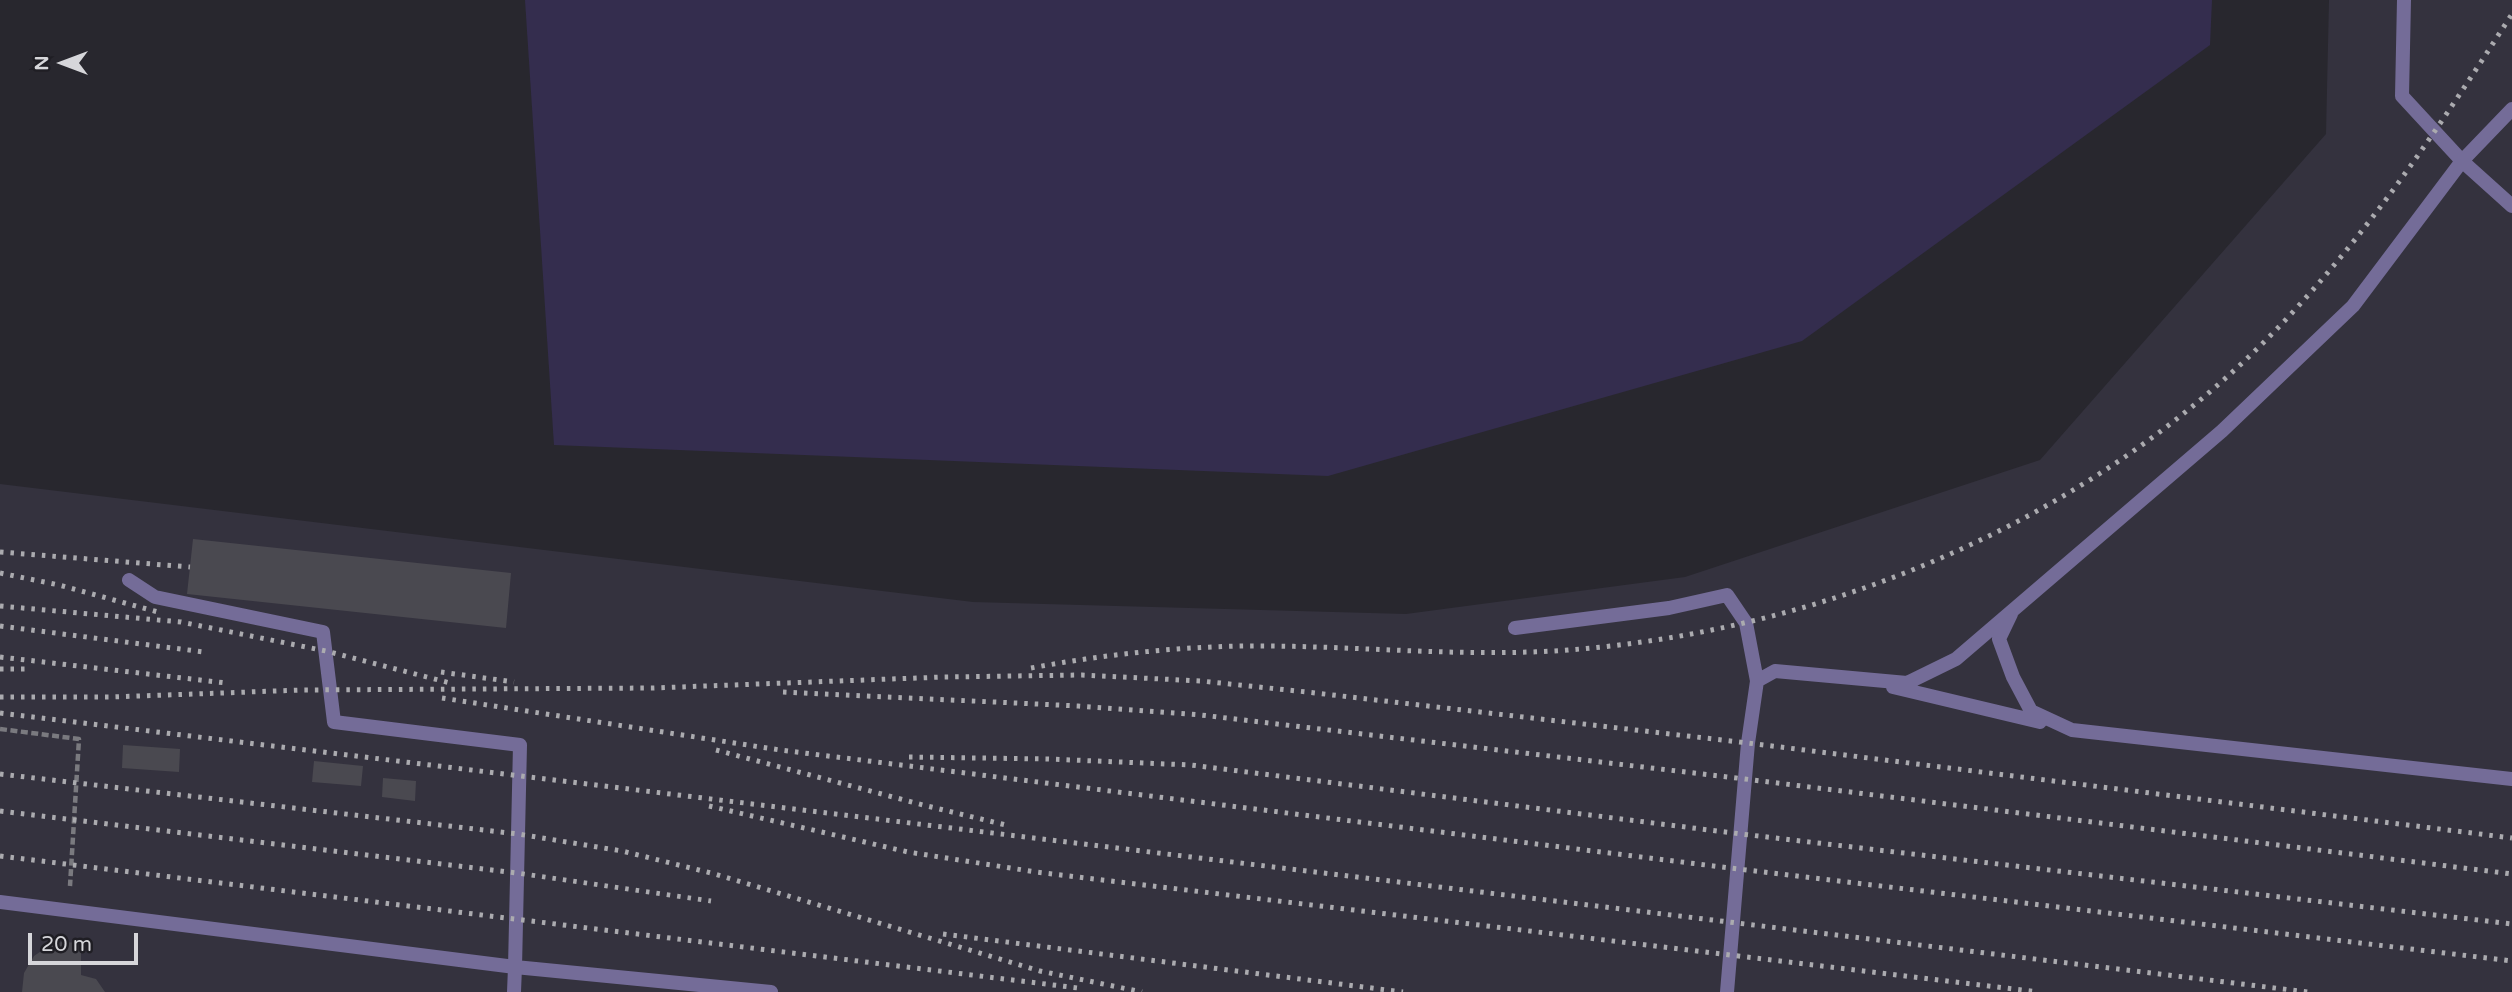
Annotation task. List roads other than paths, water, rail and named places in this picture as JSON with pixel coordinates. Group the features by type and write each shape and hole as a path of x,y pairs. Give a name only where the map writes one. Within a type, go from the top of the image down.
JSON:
{"lane":[{"path":"2404,0 2402,96 2462,161 2512,206"},
{"path":"1757,681 1776,671 1907,683 1956,659 2222,431 2353,306 2462,161 2512,109"},
{"path":"129,580 155,597 323,632 334,722 520,746 514,992"},
{"path":"1515,628 1669,608 1727,595 1746,623 1757,681 1748,743 1727,992"},
{"path":"2013,610 1999,639 2013,677 2031,711 2072,730"},
{"path":"1861,680 2072,730 2512,779"},
{"path":"0,902 515,967 771,992"}],"railway":[{"path":"1031,668 1138,652 1192,648 1286,646 1488,653 1568,650 1668,638 1768,617 1866,587 1961,549 2052,502 2138,448 2218,385 2291,314 2353,242 2435,131 2512,14"},
{"path":"0,552 190,567"},
{"path":"0,573 59,585 158,612"},
{"path":"0,606 181,622 326,651 454,684"},
{"path":"0,626 204,652"},
{"path":"0,657 226,683"},
{"path":"0,669 26,669"},
{"path":"441,672 514,682"},
{"path":"0,697 112,697 303,690 653,688 944,677 1082,675 1201,681 1748,743 2512,838"},
{"path":"783,692 1078,706 1201,715 2512,874"},
{"path":"442,698 780,750 1738,869 2512,961"},
{"path":"0,713 2308,992"},
{"path":"716,750 1010,826"},
{"path":"909,757 1191,765 1741,834 2512,924"},
{"path":"0,774 518,834 622,851 715,874 1040,971 1142,992"},
{"path":"709,806 908,852 1036,872 2039,992"},
{"path":"0,811 517,873 711,901"},
{"path":"0,856 1078,988"},
{"path":"943,934 1403,992"}]}
